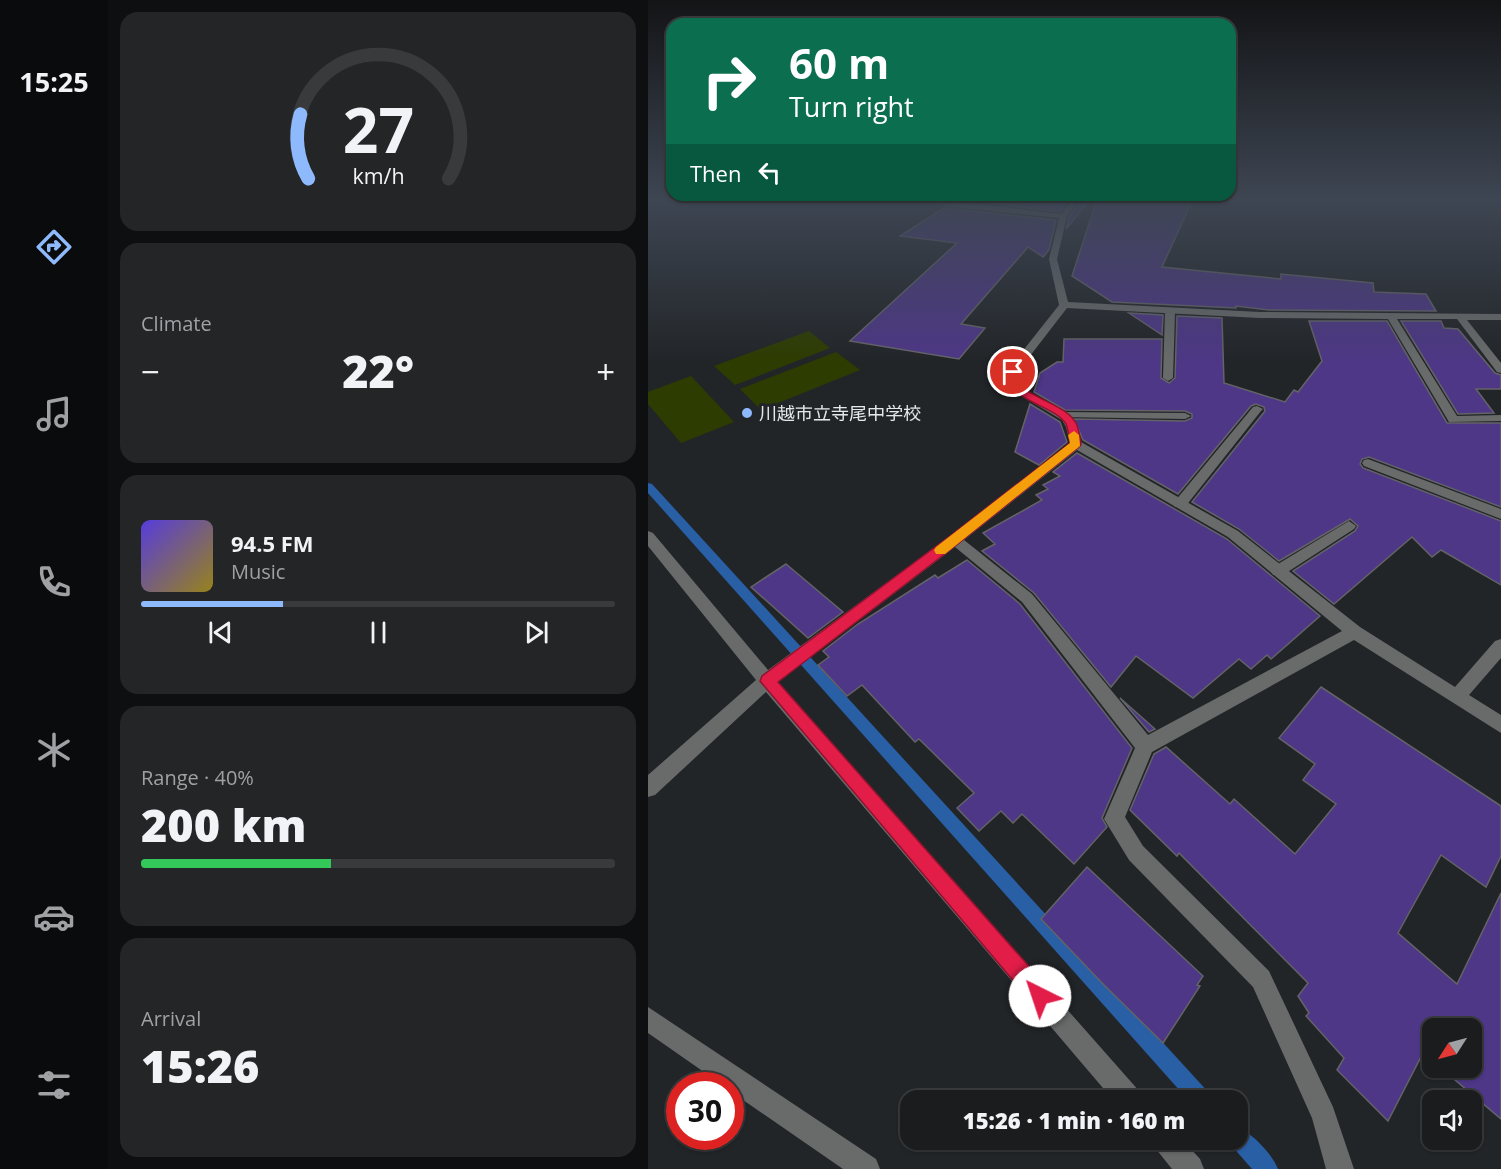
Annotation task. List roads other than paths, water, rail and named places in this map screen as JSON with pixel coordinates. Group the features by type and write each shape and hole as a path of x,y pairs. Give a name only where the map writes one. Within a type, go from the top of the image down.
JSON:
{"street":[{"path":"1054,254 1053,259 1064,305"},
{"path":"1064,305 1170,312 1392,318 1501,317"},
{"path":"1064,305 1018,364 1011,379 1016,388 1063,416 1071,424 1076,444 1233,534 1354,632 1501,725"},
{"path":"1168,378 1170,312"},
{"path":"1392,318 1453,420 1501,418"},
{"path":"1461,318 1501,370"},
{"path":"1180,504 1257,410"},
{"path":"1063,416 1185,416"},
{"path":"648,788 768,681 955,540 1076,444"},
{"path":"1368,463 1501,514"},
{"path":"1278,571 1349,526"},
{"path":"648,536 768,681 1121,1090"},
{"path":"955,540 1027,598 1145,746"},
{"path":"1340,1169 1324,1116 1261,979 1136,853 1114,819 1145,746 1354,632"},
{"path":"1457,697 1501,646"},
{"path":"648,1020 866,1169"},
{"path":"1174,1150 1190,1169"}],"waterway":[{"path":"648,486 1193,1090"},
{"path":"1248,1149 1267,1169"}],"place":[{"name":"川越市立寺尾中学校","path":"747,413"}]}
